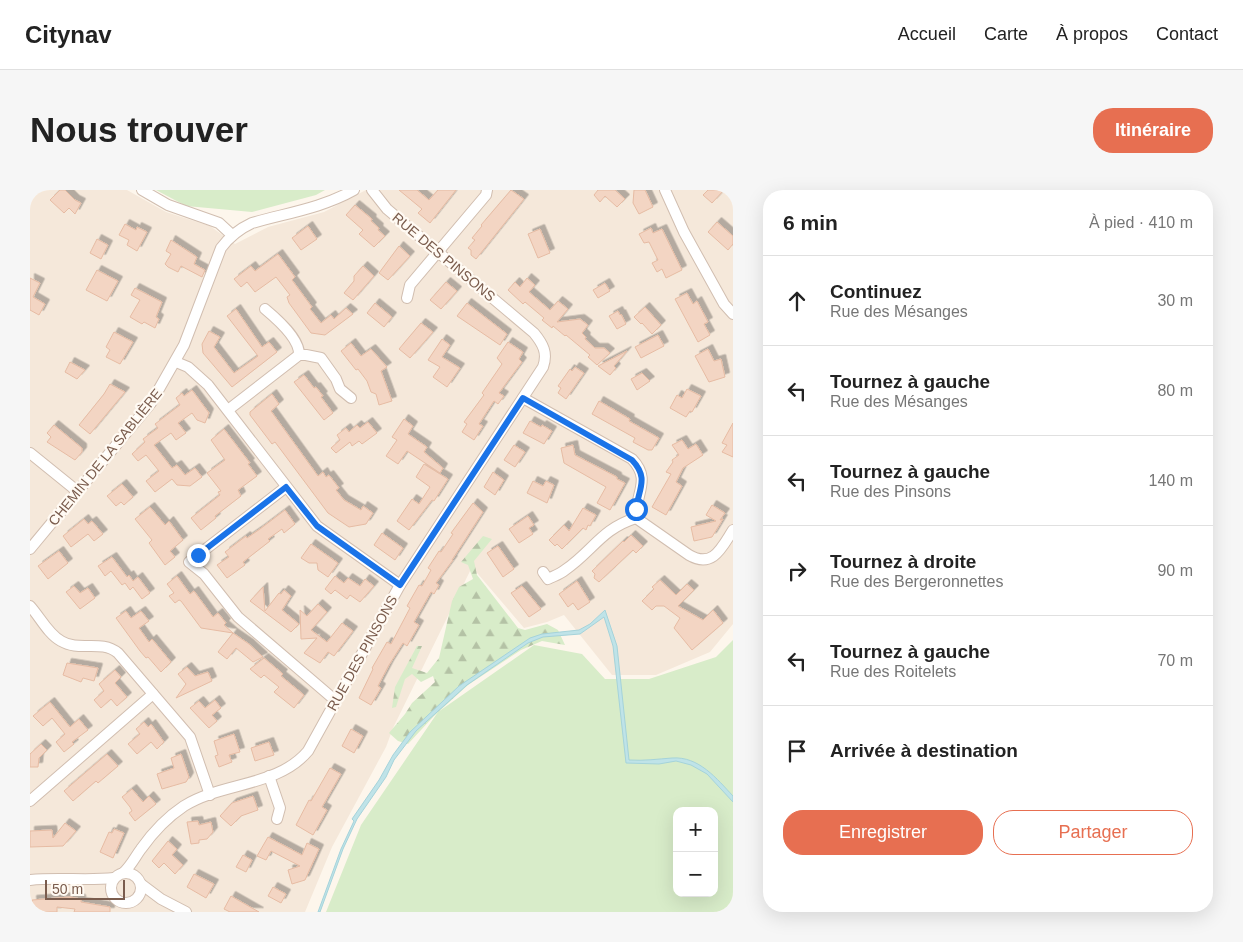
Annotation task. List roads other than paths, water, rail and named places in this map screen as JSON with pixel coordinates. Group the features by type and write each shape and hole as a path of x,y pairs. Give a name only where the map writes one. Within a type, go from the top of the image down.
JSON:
{"street":[{"path":"142,190 182,211 219,223 232,235"},
{"name":"CHEMIN DE LA SABLIÈRE","path":"30,549 151,403 176,362 199,310 221,248 232,235 252,223 316,207 354,190"},
{"name":"RUE DES PINSONS","path":"119,876 134,860 160,824 185,806 210,795 292,767 302,759 400,585 544,367 546,359 545,350 542,342 534,333 387,209 372,190"},
{"path":"407,298 410,285 486,195 487,190"},
{"path":"665,190 684,232 724,304 733,314"},
{"path":"265,309 279,320 298,345 298,356"},
{"path":"228,410 298,356 321,358 336,379 340,389 351,398"},
{"path":"176,362 208,385 317,526 400,585"},
{"path":"523,398 632,460 639,467 642,474 642,483 637,500 636,518"},
{"path":"30,453 77,491"},
{"path":"286,487 188,562 204,574 238,617 336,701"},
{"path":"636,518 695,559 709,559 715,556 733,530"},
{"path":"543,572 548,579 565,571 606,533 636,518"},
{"path":"30,606 54,636 61,641 77,646 104,646 112,648 118,653 190,738 210,795"},
{"path":"30,801 153,694"},
{"path":"269,776 280,808 277,819"},
{"path":"92,880 111,891 117,901 126,908 139,897 141,892 134,860"},
{"path":"111,891 112,882 119,876"},
{"path":"30,880 70,878 92,880 119,876 138,880 161,899 186,912"},
{"path":"139,897 161,899"},
{"path":"117,901 118,912"}],"water":[{"path":"605,610 617,646 629,760 682,758 691,761 714,776 733,796 733,802 707,774 691,765 676,761 659,764 626,763 613,646 604,617 580,634 543,637 528,643 467,685 416,731 394,760 386,777 357,819 343,849 320,912 318,912 341,849 354,821 352,819 410,732 459,686 530,638 542,634 579,630 590,624"}]}
